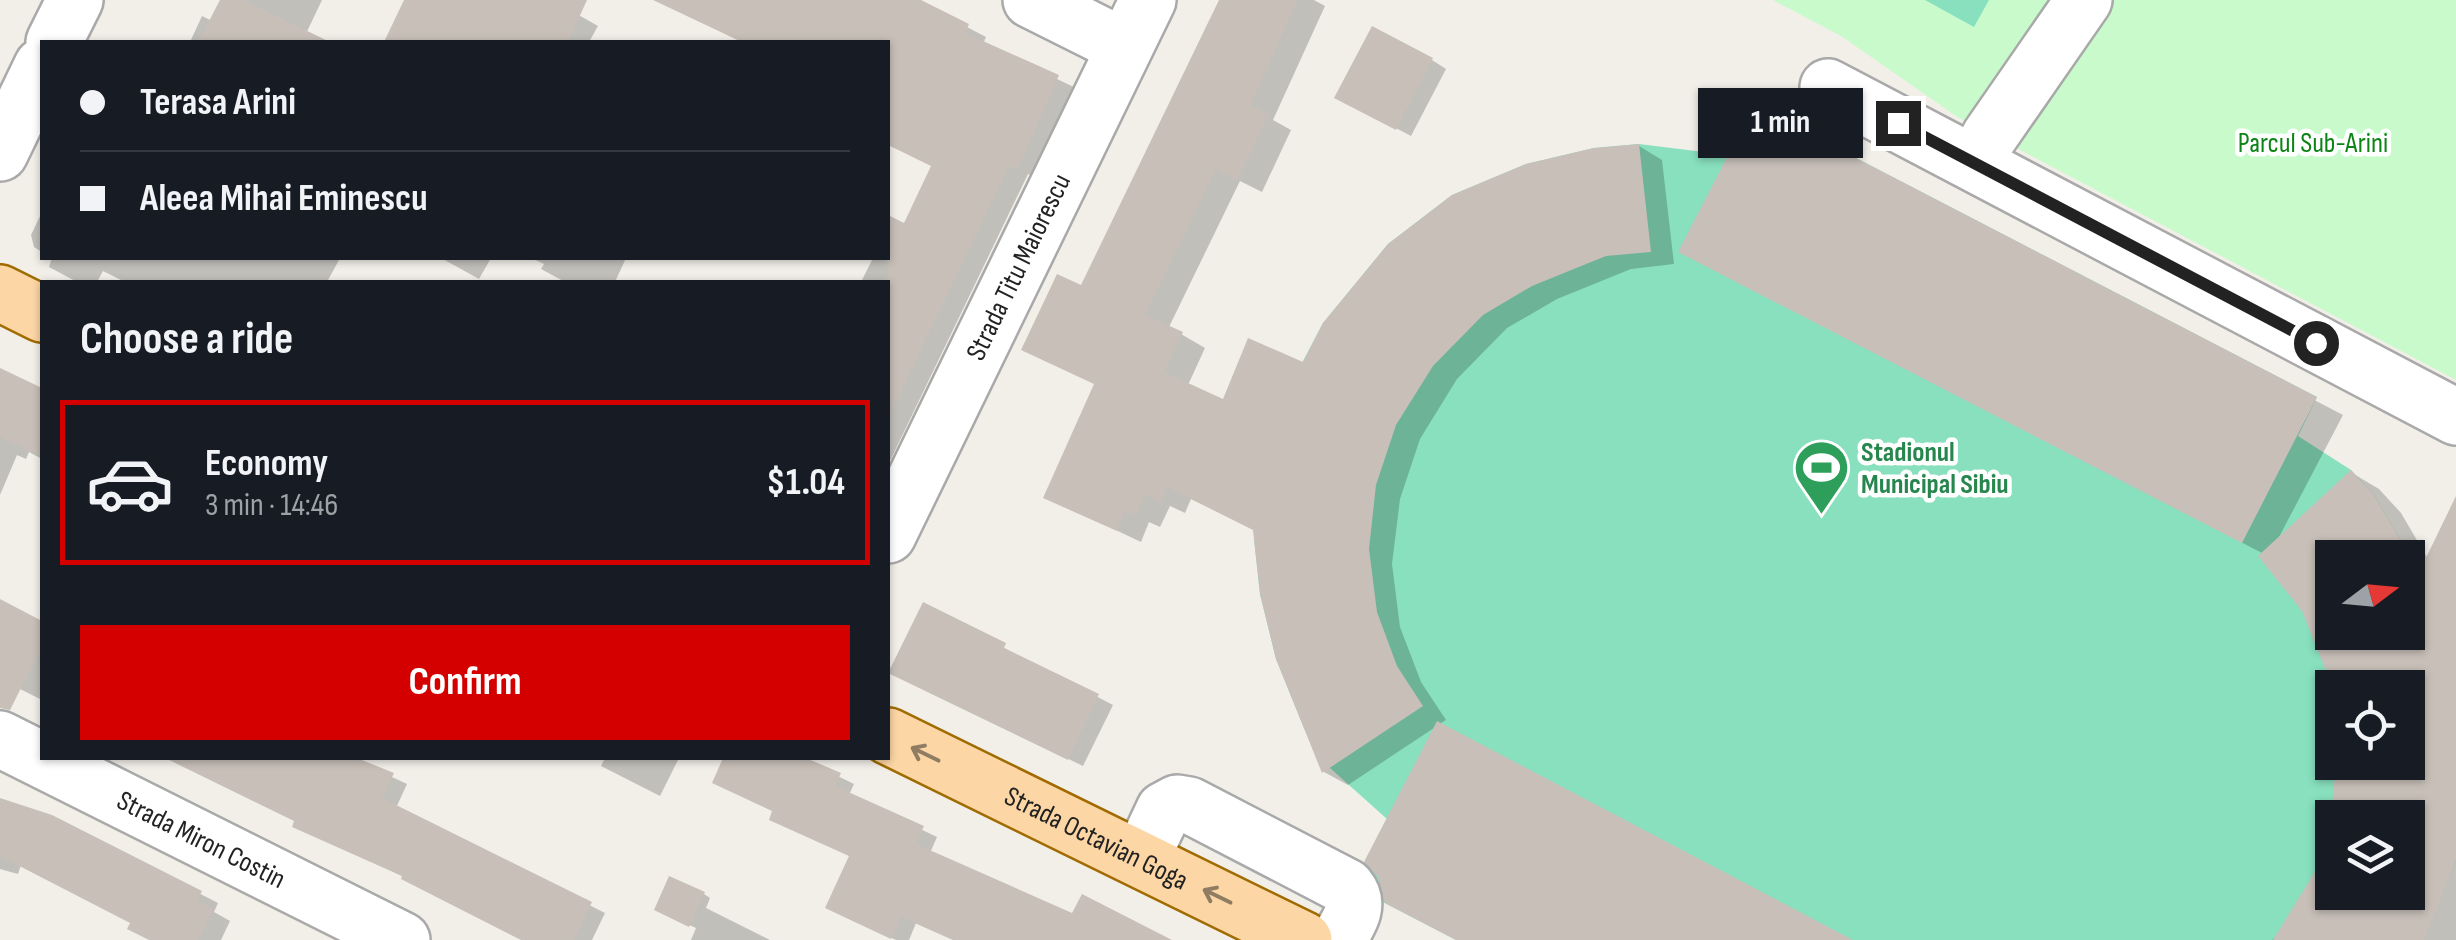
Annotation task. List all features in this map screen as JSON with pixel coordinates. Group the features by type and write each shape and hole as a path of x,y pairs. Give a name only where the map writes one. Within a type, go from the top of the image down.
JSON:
{"main road":[{"path":"0,293 40,313"},
{"name":"Strada Octavian Goga","path":"890,737 1304,940"}],"street":[{"path":"55,40 75,0"},
{"path":"1031,0 1105,37 1122,50"},
{"name":"Strada Titu Maiorescu","path":"890,530 1148,0"},
{"path":"1990,137 2084,0"},
{"path":"0,153 40,70"},
{"path":"1828,87 2456,417"},
{"name":"Strada Miron Costin","path":"0,738 40,758"},
{"name":"Strada Miron Costin","path":"44,760 402,940"},
{"path":"1141,859 1164,810 1176,802 1189,805 1347,886 1355,905 1338,940"}],"green space":[{"name":"Parcul Sub-Arini","path":"1773,0 2456,0 2456,380 1956,116 1841,36"},
{"path":"1925,0 1989,0 1974,27"},
{"name":"Stadionul Municipal Sibiu","path":"1754,105 2317,397 2298,436 2351,470 2374,495 2400,540 2315,540 2315,650 2425,650 2425,588 2456,692 2456,860 2422,940 1456,940 1352,886 1387,819 1330,768 1304,728 1276,659 1260,594 1254,539 1280,405 1323,323 1388,244 1452,195 1526,164 1594,148 1639,144 1728,155"}],"building":[{"path":"220,0 243,0 326,40 199,40"},
{"path":"404,0 587,0 569,40 385,40"},
{"path":"653,0 921,0 969,24 965,33 1059,75 1017,170 1009,166 890,414 890,216 904,223 931,166 890,146 890,40 738,40"},
{"path":"1219,0 1298,0 1250,105 1269,115 1237,180 1216,169 1145,315 1183,332 1164,372 1223,399 1248,338 1303,362 1323,323 1388,244 1452,195 1526,164 1594,148 1639,144 1651,252 1606,256 1532,286 1483,315 1433,366 1396,425 1376,485 1369,549 1377,612 1397,666 1423,706 1322,773 1276,659 1260,594 1253,530 1167,487 1160,502 1145,495 1136,515 1125,511 1117,531 1043,498 1094,384 1021,350 1057,274 1081,285"},
{"path":"1372,26 1433,58 1396,130 1334,98"},
{"path":"1754,105 2317,397 2242,543 1678,252"},
{"path":"0,368 40,387 40,456 0,437"},
{"path":"2351,470 2374,495 2400,540 2315,540 2315,644 2302,611 2258,556"},
{"path":"2456,496 2456,860 2424,940 2273,940 2315,872 2315,910 2425,910 2425,800 2333,800 2334,780 2425,780 2425,670 2326,670 2318,650 2425,650 2425,560"},
{"path":"0,599 40,620 40,650 10,710 0,708"},
{"path":"923,602 1006,643 1004,648 1099,694 1068,760 890,674"},
{"path":"1437,721 1853,940 1456,940 1385,903 1378,877 1364,862"},
{"path":"169,760 362,760 394,773 382,798 592,902 574,940 521,940 401,879 402,876 292,827 294,821"},
{"path":"722,760 811,760 841,773 835,786 924,826 916,844 1072,913 1082,894 1172,940 953,940 901,917 891,939 825,908 849,856 769,820 772,811 712,783"},
{"path":"0,798 52,815 202,891 197,901 214,909 198,940 149,940 127,929 130,923 0,856"},
{"path":"669,876 705,892 689,927 654,910"}],"place":[{"name":"Stadionul Municipal Sibiu","path":"1822,517"}],"route":[{"path":"1898,123 2316,343"}]}
